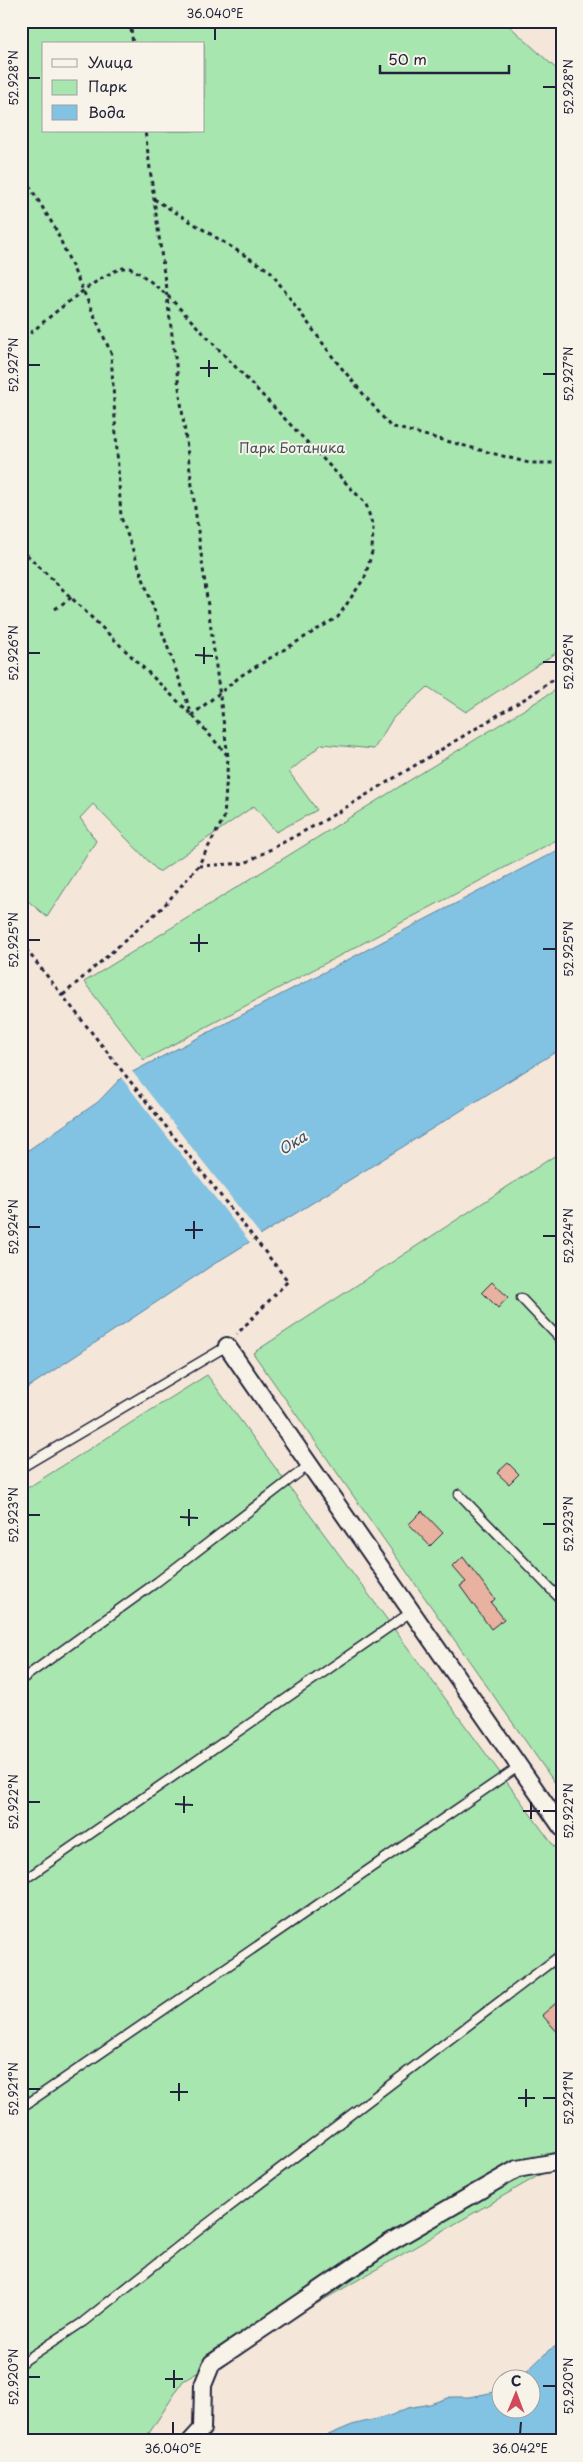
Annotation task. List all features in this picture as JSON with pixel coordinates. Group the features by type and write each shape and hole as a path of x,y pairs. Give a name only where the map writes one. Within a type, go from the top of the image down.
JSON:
{"street":[{"path":"227,1346 562,1828"},
{"path":"191,2441 202,2429 203,2385 212,2363 387,2244 517,2169 562,2162"}],"lane":[{"path":"521,1298 562,1341"},
{"path":"21,1468 227,1346"},
{"path":"21,1680 157,1582 309,1465"},
{"path":"459,1494 562,1601"},
{"path":"21,1882 411,1612"},
{"path":"21,2108 518,1766"},
{"path":"21,2363 31,2359 83,2322 198,2230 562,1954"}],"path":[{"path":"130,21 133,42"},
{"path":"63,994 163,907 198,866 224,818 228,757 144,132"},
{"path":"21,172 55,228 111,353 121,516 192,715"},
{"path":"154,199 270,271 335,360 390,426 529,463 562,463"},
{"path":"21,342 83,291 117,268 129,268 166,295 366,504 373,527 372,552 365,576 338,617 242,675 192,715"},
{"path":"21,549 192,715 228,757"},
{"path":"55,609 72,597"},
{"path":"198,866 245,863 444,749 562,673"},
{"path":"21,841 27,869 21,880"},
{"path":"21,942 101,1041 288,1281 227,1346"}],"green space":[{"name":"Парк Ботаника","path":"21,21 504,21 562,74 562,649 466,712 428,687 393,718 374,749 322,744 289,772 317,810 276,832 254,806 159,872 93,804 80,818 96,841 47,917 21,895"},
{"path":"562,686 562,837 144,1060 84,982"},
{"path":"562,1151 562,1793 253,1353"},
{"path":"207,1375 562,1857 562,2162 183,2381 144,2441 21,2441 21,1492"}],"water":[{"name":"Ока","path":"562,848 562,1048 214,1264 21,1392 21,1155 98,1102 121,1078"},
{"path":"562,2343 562,2441 314,2441 352,2425 392,2415 407,2408 430,2404 450,2397 469,2397 490,2393 490,2420 540,2420 540,2370 528,2370 549,2350"}],"pier":[{"path":"131,1070 263,1238 252,1245 120,1076"}],"building":[{"path":"492,1282 508,1297 498,1308 482,1292"},
{"path":"508,1463 519,1474 509,1484 497,1473"},
{"path":"422,1511 443,1533 430,1546 409,1524"},
{"path":"463,1557 495,1599 491,1603 504,1619 491,1629 460,1586 466,1582 453,1567"},
{"path":"562,1998 562,2037 542,2015"}]}
